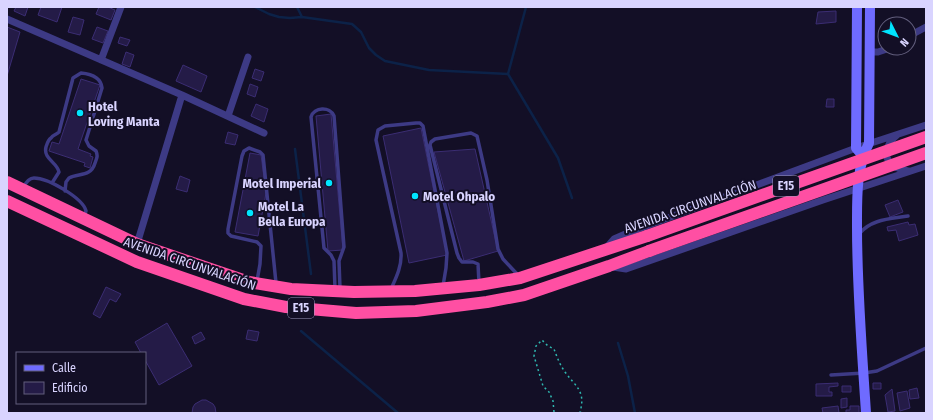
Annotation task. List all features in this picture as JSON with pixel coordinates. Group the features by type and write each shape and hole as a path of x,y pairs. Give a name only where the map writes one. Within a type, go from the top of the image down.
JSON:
{"highway":[{"name":"AVENIDA CIRCUNVALACIÓN","path":"7,182 138,244 249,282 276,286 338,291 390,292 443,289 520,278 604,251 926,137"},
{"name":"AVENIDA CIRCUNVALACIÓN","path":"7,201 137,262 244,299 286,306 356,314 416,311 487,302 524,295 926,153"},
{"path":"111,250 117,234"}],"street":[{"path":"101,60 121,7"},
{"path":"857,7 859,151 857,237 858,288 866,413"},
{"path":"868,143 870,7"},
{"path":"7,19 182,95 264,134"},
{"path":"917,32 926,27"},
{"path":"870,52 877,52"},
{"path":"228,116 248,57"},
{"path":"138,244 182,95"},
{"path":"859,151 868,143 926,124"},
{"path":"898,134 890,141 887,147 888,161 895,167 910,171"},
{"name":"AVENIDA CIRCUNVALACIÓN","path":"604,251 614,239 630,232 758,184 815,164 859,151"},
{"path":"815,164 823,165 831,172 833,176 833,188 830,194 823,200"},
{"name":"AVENIDA CIRCUNVALACIÓN","path":"609,266 626,269 823,200 926,166"}],"lane":[{"path":"52,183 59,172 58,167 48,159 45,150 51,137 59,132 73,78 81,73 91,74 99,79 102,83 102,88 86,140 89,146 96,151 98,156 94,168 91,171 69,178 66,182 65,190"},
{"path":"316,109 330,110 334,116 344,247 339,261 338,291 334,262 332,257 324,248 311,117 312,112 316,109"},
{"path":"390,292 402,259 376,140 377,133 378,130 385,126 416,123 420,123 424,126 447,253 443,289"},
{"path":"479,285 478,264 473,262 462,262 457,253 430,145 435,139 471,133 476,136 487,180 498,249 503,259 520,278"},
{"path":"256,283 260,264 261,246 257,242 228,234 242,156 249,148 260,152 263,155 276,286"},
{"path":"22,189 30,180 34,178 52,183 65,190 84,206 86,211 84,218"},
{"path":"857,237 863,229 872,223 908,216"},
{"path":"831,375 876,371 926,348"}],"path":[{"path":"554,412 553,401 549,392 543,386 534,356 536,346 542,340 554,349 558,362 565,373 579,388 582,404 580,412 582,413"}],"building":[{"path":"16,7 28,7 25,16 14,11"},
{"path":"41,7 62,7 57,22 38,15"},
{"path":"99,7 108,7 115,10 111,20 96,14"},
{"path":"836,11 836,22 816,24 818,12"},
{"path":"73,17 84,20 80,35 68,32"},
{"path":"7,27 20,32 7,76"},
{"path":"97,27 108,31 103,43 92,39"},
{"path":"120,37 130,40 127,46 118,43"},
{"path":"126,52 134,55 130,67 122,64"},
{"path":"183,65 207,76 201,92 176,81"},
{"path":"255,69 264,72 261,81 252,78"},
{"name":"Hotel Loving Manta","path":"81,79 100,85 78,149 91,154 90,156 93,157 90,168 84,166 85,163 49,151 52,142 59,144"},
{"path":"250,84 258,87 255,97 247,94"},
{"path":"827,99 834,99 834,107 826,107"},
{"path":"256,104 268,109 264,122 251,116"},
{"name":"Motel Imperial","path":"331,114 343,250 328,251 316,116"},
{"name":"Motel Ohpalo","path":"421,128 447,255 409,263 383,136"},
{"path":"228,132 238,135 235,145 225,143"},
{"path":"475,149 498,251 464,261 434,152"},
{"name":"Motel La Bella Europa","path":"250,153 261,155 266,193 258,236 235,232"},
{"path":"180,176 190,180 187,192 176,189"},
{"path":"898,200 903,212 890,217 885,205"},
{"path":"908,222 909,225 915,224 918,235 899,241 896,230 888,231 887,227"},
{"path":"106,287 121,294 116,302 110,299 100,318 93,314"},
{"path":"167,323 192,366 159,385 146,362 146,352 140,352 135,342"},
{"path":"248,330 259,332 257,341 246,339"},
{"path":"201,332 205,339 195,344 192,337"},
{"path":"838,383 838,386 829,387 829,392 832,392 832,396 816,396 816,384"},
{"path":"873,383 881,383 881,389 873,389"},
{"path":"842,386 851,386 851,392 842,392"},
{"path":"917,388 919,398 910,399 909,390"},
{"path":"892,389 895,411 888,412 885,395"},
{"path":"907,391 910,408 900,411 897,393"},
{"path":"847,398 847,407 841,408 841,399"},
{"path":"202,400 206,400 213,404 216,413 192,413 195,404"},
{"path":"838,406 839,413 823,413 822,408"},
{"path":"850,406 859,406 859,413 846,413 846,410 850,410"}],"waterway":[{"path":"255,7 279,17 302,17 352,24 361,32 369,48 385,61 429,70 508,74"},
{"path":"297,7 302,17"},
{"path":"526,7 508,74 558,158 572,198"},
{"path":"295,149 311,274"},
{"path":"301,331 398,413"},
{"path":"618,343 628,376 635,413"}],"place":[{"name":"Hotel Loving Manta","path":"80,113"},
{"name":"Motel Imperial","path":"329,183"},
{"name":"Motel Ohpalo","path":"415,196"},
{"name":"Motel La Bella Europa","path":"250,213"}]}
